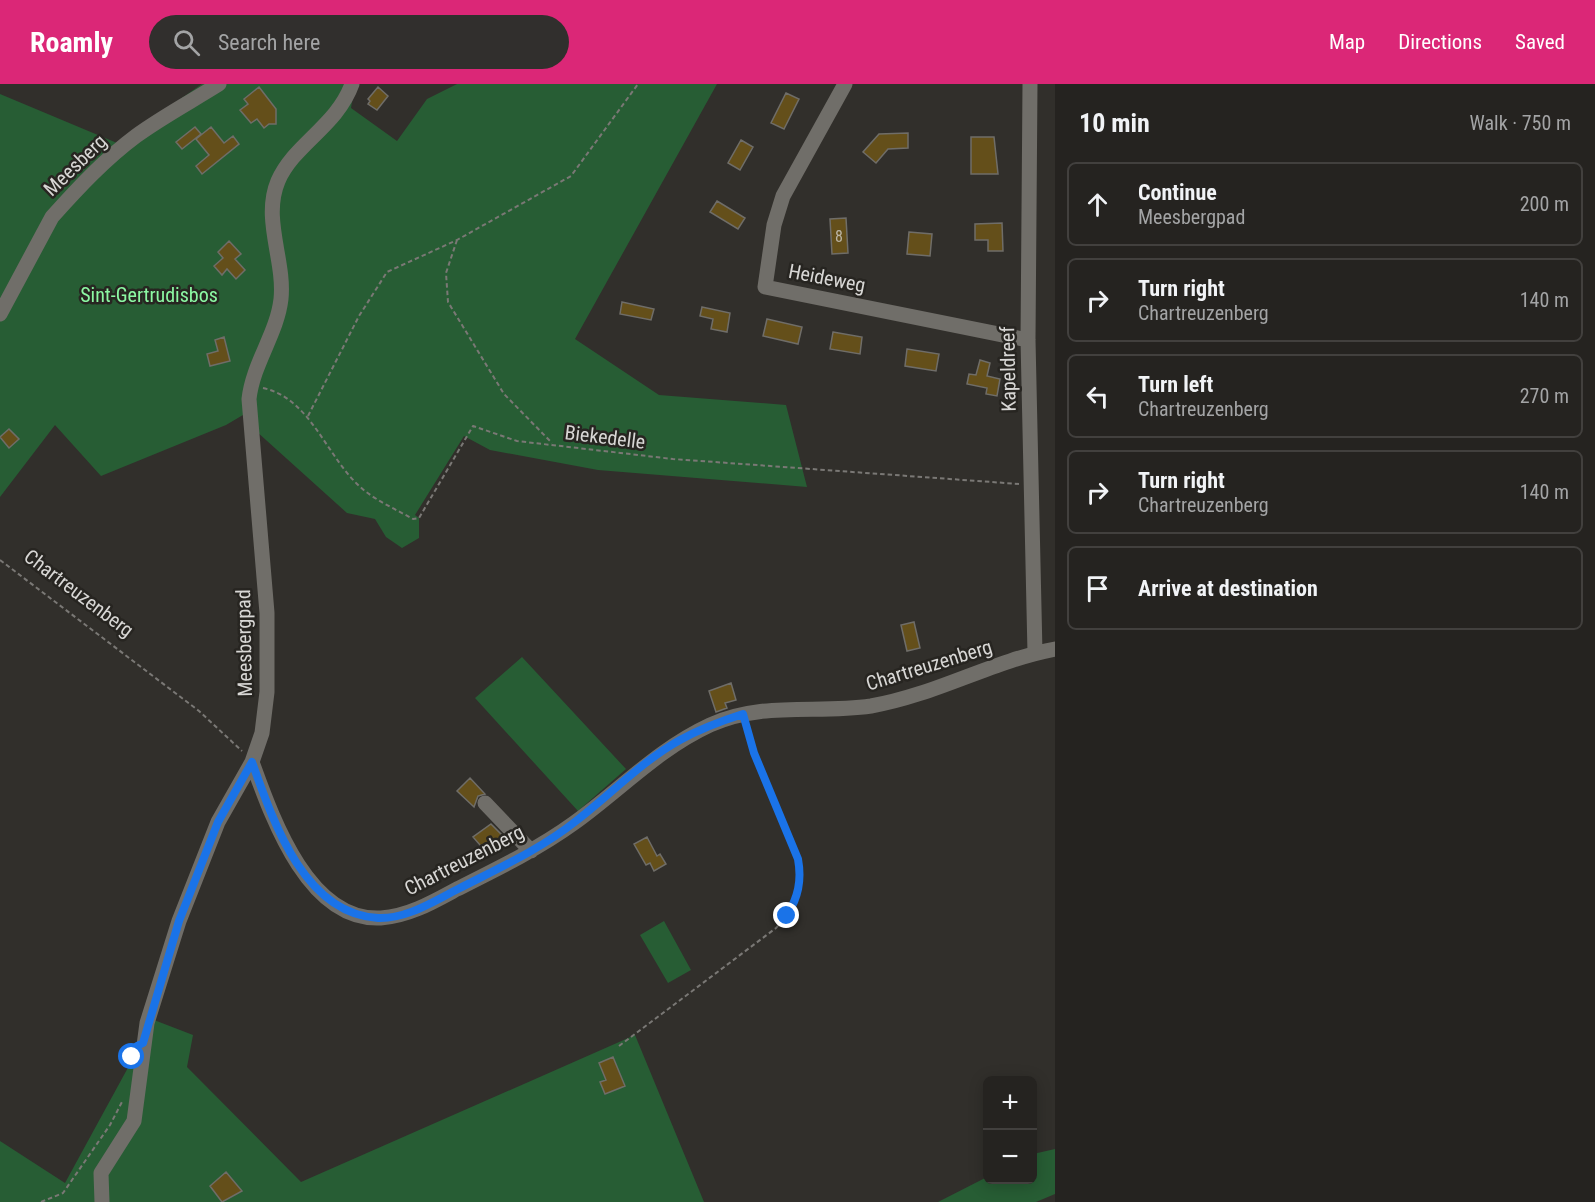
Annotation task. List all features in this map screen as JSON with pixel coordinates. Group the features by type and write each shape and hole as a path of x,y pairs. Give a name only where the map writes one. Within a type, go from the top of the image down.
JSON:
{"street":[{"name":"Meesberg","path":"0,314 52,217 60,208 105,162 137,135 219,84"},
{"name":"Meesbergpad","path":"102,1202 101,1173 134,1121 143,1043 179,921 218,822 252,762 262,733 267,692 268,653 264,581 250,440 250,385 280,301 282,285 272,204 276,185 292,160 340,110 352,84"},
{"name":"Heideweg","path":"844,84 783,196 774,225 765,287 1028,340"},
{"name":"Kapeldreef","path":"1030,84 1028,340 1035,653"},
{"name":"Chartreuzenberg","path":"252,762 263,792 298,866 320,893 350,913 379,918 410,912 531,851 575,822 678,741 713,723 743,714 788,708 829,710 872,706 931,690 1035,653 1055,649"},
{"path":"485,803 531,851"}],"path":[{"path":"308,417 359,316 387,272 457,240 571,176 638,84"},
{"name":"Biekedelle","path":"457,240 446,273 448,302 504,394 553,444 673,459 1031,484"},
{"path":"250,385 278,391 308,417 336,460 365,491 413,519 419,518 473,426 517,441 553,444"},
{"name":"Chartreuzenberg","path":"0,560 199,711 232,739 252,762"},
{"path":"619,1046 776,928 795,902 801,873 798,859 754,753 743,714"},
{"path":"41,1202 63,1193 110,1125 123,1099"}],"green space":[{"name":"Sint-Gertrudisbos","path":"202,84 355,84 351,108 397,141 427,99 457,84 717,84 575,339 659,395 786,405 807,487 598,470 490,450 464,436 415,515 419,518 419,538 402,548 386,537 375,519 347,513 256,431 243,415 226,425 101,476 55,425 0,497 0,94 117,143"},
{"path":"522,657 626,769 578,811 475,698"},
{"path":"664,921 691,970 668,983 640,935"},
{"path":"154,1020 193,1035 187,1067 301,1182 635,1035 704,1202 0,1202 0,1141 65,1183"},
{"path":"1055,1149 1055,1194 1036,1202 938,1202 983,1179 983,1184 1037,1184 1037,1153"}],"building":[{"path":"259,87 276,109 276,124 269,124 264,128 257,119 251,123 240,110 248,104 244,99"},
{"path":"378,87 388,96 377,110 368,104 370,101 368,99"},
{"path":"786,93 799,99 784,129 771,123"},
{"path":"195,127 201,134 182,149 176,142"},
{"path":"211,127 224,143 233,136 239,144 202,174 196,166 209,155 196,139"},
{"path":"908,133 908,148 888,149 876,163 863,152 879,134"},
{"path":"971,137 994,137 998,174 971,174"},
{"path":"741,140 753,147 740,170 728,163"},
{"path":"717,201 745,218 738,229 710,212"},
{"path":"846,218 848,253 832,254 830,219"},
{"path":"1002,223 1003,251 988,251 988,240 975,240 975,224"},
{"path":"909,232 932,234 930,256 907,254"},
{"path":"229,241 241,254 235,259 245,270 236,279 227,269 222,275 214,266 223,258 218,252"},
{"path":"622,302 654,309 651,320 620,314"},
{"path":"702,307 730,313 727,332 711,329 713,319 700,316"},
{"path":"767,319 802,327 798,344 763,336"},
{"path":"833,332 862,337 860,354 830,349"},
{"path":"224,337 230,361 210,366 207,354 218,351 215,340"},
{"path":"907,349 939,354 936,371 905,366"},
{"path":"980,360 990,363 987,376 1000,379 997,396 986,394 987,388 967,384 969,374 976,375"},
{"path":"9,429 19,439 9,448 0,437"},
{"path":"914,622 920,648 907,651 901,625"},
{"path":"731,683 736,700 725,703 727,708 716,712 709,691"},
{"path":"470,778 485,794 478,796 474,807 457,791"},
{"path":"491,824 503,836 486,852 473,837"},
{"path":"647,837 657,856 660,854 666,864 654,871 650,863 646,865 634,844"},
{"path":"613,1057 625,1086 605,1094 600,1082 606,1080 599,1063"},
{"path":"226,1172 242,1191 222,1202 210,1186"}],"route":[{"path":"132,1057 137,1046 143,1043 147,1023 179,921 218,822 252,762 263,792 298,866 320,893 350,913 379,918 401,915 419,909 525,855 575,822 678,741 713,723 743,714 754,753 798,859 801,873 799,891 787,916"}]}
